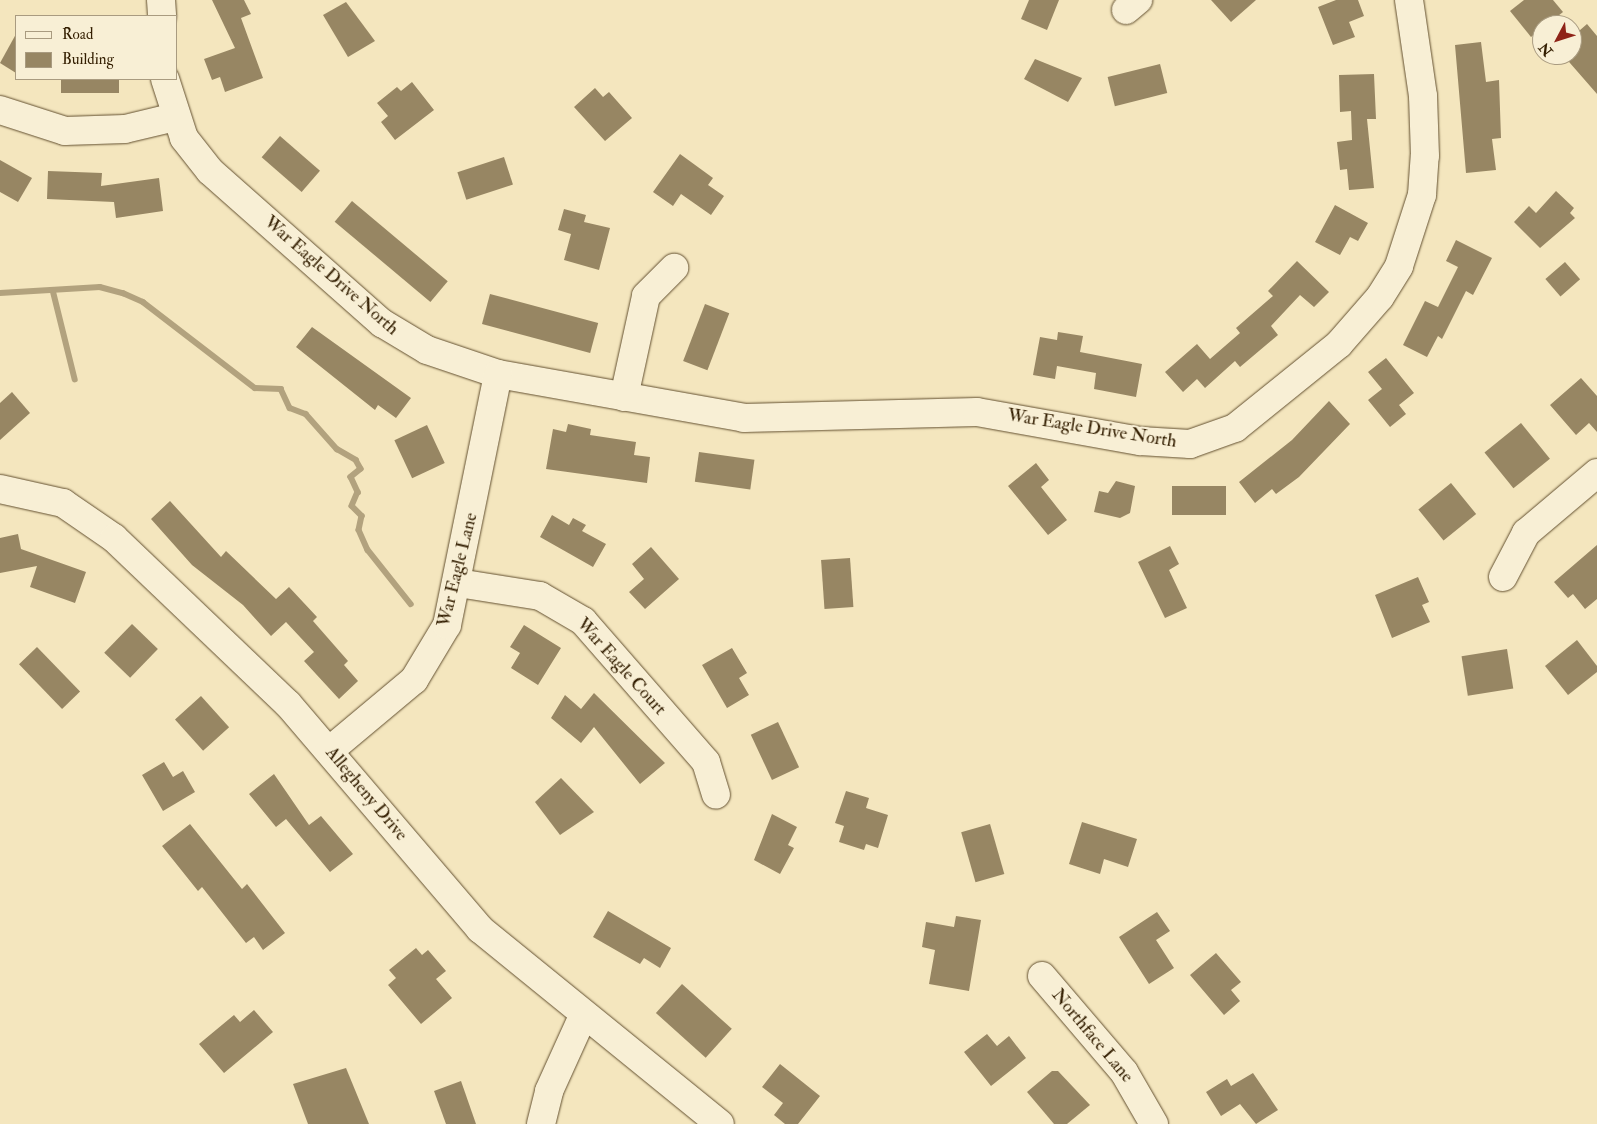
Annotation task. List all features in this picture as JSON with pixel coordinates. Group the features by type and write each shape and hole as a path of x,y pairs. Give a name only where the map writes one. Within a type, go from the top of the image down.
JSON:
{"street":[{"path":"161,0 162,15"},
{"name":"War Eagle Drive North","path":"165,80 175,117 195,155 210,171 382,323 427,350 498,374 744,418 977,412 1165,444 1214,439 1251,416 1339,344 1380,297 1399,266 1422,195 1425,156 1422,87 1409,0"},
{"path":"0,110 64,131 125,129 175,117"},
{"path":"624,397 646,296 674,268"},
{"name":"War Eagle Lane","path":"329,751 390,704 430,659 447,625 458,583 498,374"},
{"path":"1503,577 1526,533 1597,473"},
{"name":"Allegheny Drive","path":"0,489 55,500 90,518 288,704 480,929 583,1016 720,1124"},
{"name":"War Eagle Court","path":"458,583 540,596 583,621 706,762 716,795"},
{"name":"Northface Lane","path":"1042,976 1124,1072 1154,1124"},
{"path":"541,1124 549,1091 583,1016"}],"building":[{"path":"212,0 244,0 251,14 241,18 263,78 225,92 220,77 212,80 204,59 235,48"},
{"path":"1029,0 1059,0 1047,30 1021,19"},
{"path":"1211,0 1256,0 1231,22"},
{"path":"1336,0 1358,0 1364,16 1349,22 1355,37 1333,45 1318,7"},
{"path":"1524,0 1553,0 1563,12 1559,15 1532,15 1531,37 1510,11"},
{"path":"346,2 375,41 348,57 323,15"},
{"path":"1587,24 1597,36 1597,94 1572,65 1582,65 1582,28"},
{"path":"15,36 15,72 0,63"},
{"path":"1481,42 1486,82 1499,80 1501,138 1492,139 1496,170 1466,173 1455,45"},
{"path":"1035,59 1082,78 1068,102 1024,79"},
{"path":"1160,64 1167,93 1115,106 1108,77"},
{"path":"1374,74 1376,119 1367,119 1374,188 1349,190 1347,169 1340,170 1337,142 1352,140 1351,111 1340,112 1339,75"},
{"path":"61,80 119,80 119,93 61,93"},
{"path":"412,82 434,110 395,140 381,122 388,116 377,103 397,87 401,91"},
{"path":"595,88 603,97 609,92 632,118 605,141 574,107"},
{"path":"280,136 320,171 302,192 262,157"},
{"path":"680,154 713,178 708,185 724,196 711,215 681,194 673,206 653,192"},
{"path":"504,157 513,185 466,200 457,172"},
{"path":"0,160 32,178 18,202 0,192"},
{"path":"48,171 102,173 101,186 159,178 163,211 116,218 114,202 47,199"},
{"path":"1556,191 1574,208 1570,213 1575,218 1540,248 1514,222 1529,206 1536,213"},
{"path":"352,201 448,281 430,302 335,222"},
{"path":"1335,205 1368,223 1358,241 1350,237 1340,255 1315,242"},
{"path":"564,209 586,215 584,222 610,228 599,270 564,260 571,234 558,230"},
{"path":"1456,240 1492,258 1473,295 1466,291 1442,339 1438,336 1427,357 1403,345 1425,301 1438,307 1458,267 1446,261"},
{"path":"1297,261 1329,292 1314,307 1300,295 1271,326 1278,335 1240,367 1235,361 1205,388 1197,379 1183,392 1165,372 1197,344 1210,359 1240,333 1236,328 1273,296 1268,291"},
{"path":"1565,262 1580,279 1560,296 1545,279"},
{"path":"490,294 598,323 590,353 482,324"},
{"path":"705,304 729,313 707,370 683,361"},
{"path":"312,327 411,398 396,418 378,405 375,410 296,347"},
{"path":"1058,332 1083,336 1080,352 1142,364 1136,397 1094,389 1096,373 1057,366 1055,379 1033,375 1040,337 1057,340"},
{"path":"1386,358 1414,393 1399,405 1406,414 1390,427 1368,400 1382,389 1368,372"},
{"path":"1581,378 1597,396 1597,432 1589,423 1576,435 1550,405"},
{"path":"12,392 30,413 0,440 0,403"},
{"path":"1329,401 1350,424 1299,477 1276,494 1272,489 1255,503 1239,482 1292,440"},
{"path":"1521,423 1550,459 1513,488 1484,453"},
{"path":"568,424 591,429 590,435 636,442 634,455 650,457 647,483 546,469 553,429 566,432"},
{"path":"427,425 445,463 412,478 394,440"},
{"path":"699,452 754,460 750,490 695,482"},
{"path":"1036,463 1049,480 1041,487 1067,520 1048,535 1008,486"},
{"path":"1116,481 1135,486 1130,513 1120,518 1094,512 1099,491 1108,493"},
{"path":"1451,483 1476,514 1444,541 1418,509"},
{"path":"1172,486 1226,486 1226,515 1172,515"},
{"path":"170,501 221,557 226,551 276,599 289,587 317,617 313,621 348,661 344,665 358,681 339,699 304,661 314,652 286,622 271,636 243,605 192,565 151,519"},
{"path":"552,515 569,525 573,518 586,525 582,531 606,544 593,567 540,537"},
{"path":"18,534 21,549 86,572 75,603 30,587 37,566 0,573 0,538"},
{"path":"1597,545 1597,599 1585,609 1573,594 1568,598 1554,582"},
{"path":"1170,546 1179,564 1169,570 1187,608 1165,618 1138,562"},
{"path":"651,547 679,579 645,609 629,592 644,579 632,564"},
{"path":"850,558 853,607 824,609 821,560"},
{"path":"1418,577 1429,602 1422,605 1430,622 1392,638 1375,595"},
{"path":"132,624 158,649 130,678 104,653"},
{"path":"524,625 561,648 538,685 511,668 520,653 510,647"},
{"path":"1577,640 1597,666 1597,672 1568,695 1545,666"},
{"path":"37,647 80,692 62,709 19,664"},
{"path":"732,648 747,673 739,678 749,695 727,708 702,665"},
{"path":"1507,649 1513,689 1468,696 1462,656"},
{"path":"594,693 665,763 640,784 594,727 581,743 551,718 565,695 581,709"},
{"path":"201,696 229,727 203,751 175,719"},
{"path":"778,722 799,767 772,780 751,735"},
{"path":"164,762 173,777 183,771 195,792 163,811 142,775"},
{"path":"274,774 309,825 321,816 353,854 330,872 286,819 276,827 249,794"},
{"path":"561,778 594,812 560,835 535,802"},
{"path":"846,791 869,798 866,808 888,815 878,848 866,844 864,850 839,842 844,826 835,823"},
{"path":"772,814 797,827 788,845 794,848 780,874 754,860"},
{"path":"1082,822 1137,839 1128,867 1104,859 1100,874 1069,864"},
{"path":"190,824 242,889 247,884 285,933 263,950 254,937 246,943 202,887 198,891 162,846"},
{"path":"990,824 1004,874 975,882 961,832"},
{"path":"608,911 671,948 660,968 644,958 640,964 593,937"},
{"path":"1157,912 1170,931 1156,940 1174,968 1149,984 1119,937"},
{"path":"956,916 981,920 969,991 929,984 935,950 922,947 926,922 954,927"},
{"path":"416,948 422,955 428,950 446,971 436,979 452,998 421,1024 388,985 396,978 389,970"},
{"path":"1216,953 1241,982 1231,990 1240,1001 1224,1015 1190,975"},
{"path":"682,984 732,1029 706,1058 656,1013"},
{"path":"254,1010 273,1032 224,1073 199,1044 234,1015 240,1022"},
{"path":"987,1034 997,1046 1009,1036 1026,1058 991,1086 964,1052"},
{"path":"780,1064 820,1096 798,1124 785,1124 774,1115 783,1103 762,1087"},
{"path":"346,1068 369,1124 308,1124 293,1084"},
{"path":"1052,1071 1058,1071 1090,1105 1067,1124 1054,1124 1027,1092"},
{"path":"1253,1073 1278,1110 1256,1124 1240,1104 1221,1116 1206,1092 1227,1079 1231,1086"},
{"path":"461,1081 476,1124 446,1124 434,1091"}],"waterway":[{"path":"0,293 100,287 123,293 143,302 255,388 281,389 290,408 306,414 337,449 356,460 361,469 351,477 358,492 352,506 362,516 359,530 368,550 411,604"},
{"path":"53,290 75,379"}]}
